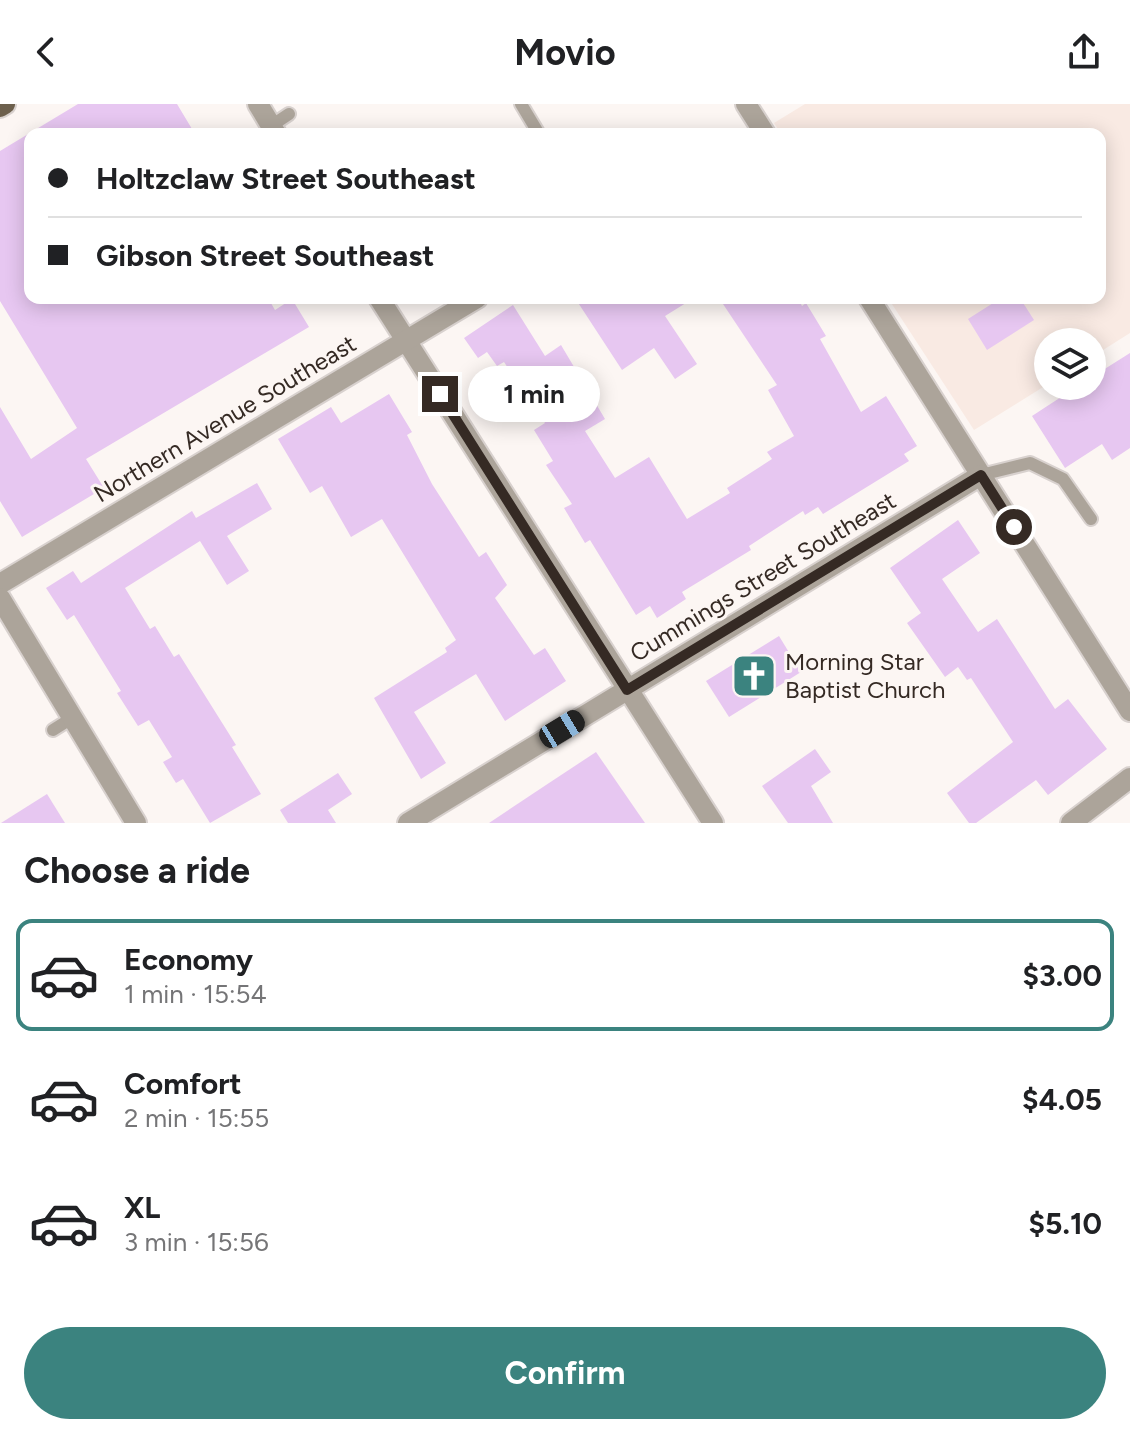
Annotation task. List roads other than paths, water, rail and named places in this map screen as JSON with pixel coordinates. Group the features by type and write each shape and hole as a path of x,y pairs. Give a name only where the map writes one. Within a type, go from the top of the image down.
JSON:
{"street":[{"path":"258,104 272,128"},
{"path":"746,104 757,128"},
{"path":"383,304 713,823"},
{"name":"Northern Avenue Southeast","path":"0,596 467,304"},
{"path":"873,304 1130,711"},
{"name":"Cummings Street Southeast","path":"408,823 981,475"},
{"path":"0,596 136,823"},
{"path":"1071,823 1130,778"}],"lane":[{"path":"521,104 535,128"},
{"path":"275,128 289,114"},
{"path":"981,475 1030,463 1063,479 1091,519"},
{"path":"53,730 72,718"}],"place":[{"name":"Morning Star Baptist Church","path":"754,676"}]}
